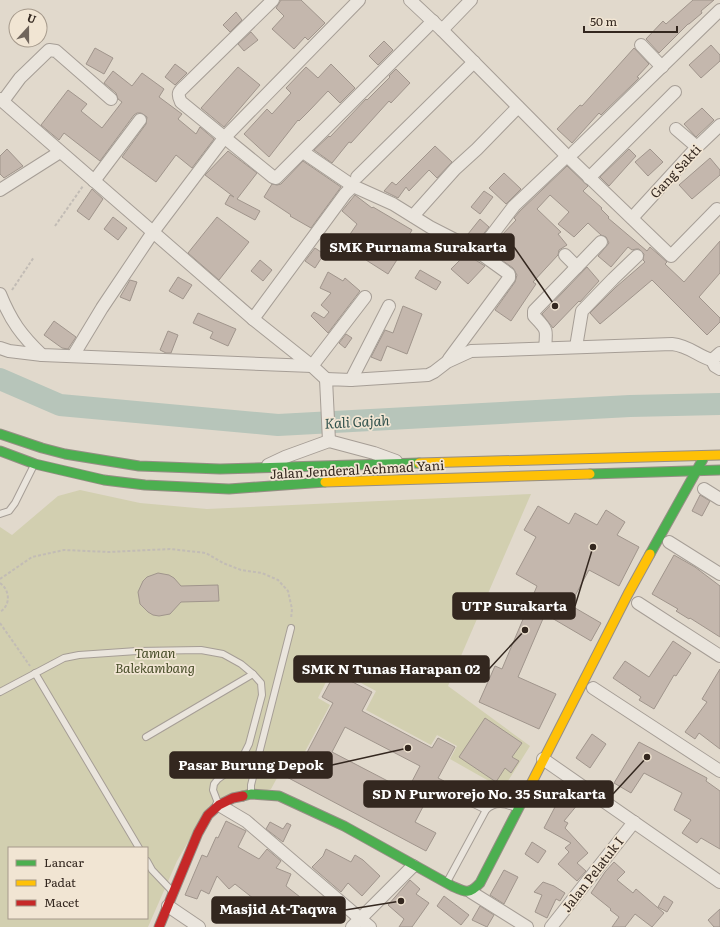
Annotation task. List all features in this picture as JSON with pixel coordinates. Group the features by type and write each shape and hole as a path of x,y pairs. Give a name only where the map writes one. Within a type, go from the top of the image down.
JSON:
{"main road":[{"name":"Jalan Jenderal Achmad Yani","path":"0,434 65,472 111,481 145,485 229,489 332,481 720,470"},
{"name":"Jalan Jenderal Achmad Yani","path":"0,451 38,456 64,454 139,466 220,469 720,455"},
{"path":"160,927 198,833 208,815 219,805 233,798 251,794 279,796 344,826 413,866 464,892 471,892 480,883 628,594 705,455"},
{"path":"415,463 416,479"}],"street":[{"path":"273,0 179,92 178,96 181,102 224,138 276,178 280,176 432,21"},
{"path":"73,356 102,308 152,232 224,138 359,0"},
{"path":"410,0 518,106 570,154 589,178 671,256 717,209"},
{"path":"442,30 471,0"},
{"path":"479,252 514,206 662,67 720,10"},
{"path":"641,44 662,67"},
{"path":"111,99 56,51 49,50 20,78 2,100 253,319 312,366 326,385 329,437"},
{"path":"253,319 355,181 474,62"},
{"path":"589,178 676,92"},
{"path":"413,216 454,169 477,149 518,106"},
{"path":"92,179 140,120"},
{"name":"Gang Sakti","path":"632,218 697,147 720,125"},
{"path":"676,129 697,147"},
{"path":"0,190 60,152"},
{"path":"303,152 413,216 479,252 509,274 509,278 447,362"},
{"path":"545,348 546,328 534,316 534,311 601,242"},
{"path":"565,255 577,267"},
{"path":"576,346 582,311 637,256"},
{"path":"312,366 365,297"},
{"path":"2,298 19,331 42,355"},
{"path":"351,380 389,306"},
{"path":"326,385 351,380 428,375 447,362 471,351 576,346 679,345 685,346 707,358 716,356 715,366 720,369"},
{"path":"0,348 9,351 42,355 312,366"},
{"path":"263,468 274,461 329,437 401,464"},
{"path":"704,489 720,499"},
{"path":"669,542 720,574"},
{"path":"638,603 720,656"},
{"path":"593,688 720,771"},
{"path":"543,759 720,882"},
{"path":"219,805 246,821 370,927"},
{"name":"Jalan Pelatuk I","path":"551,927 634,822"},
{"path":"352,927 413,866"},
{"path":"471,892 527,927"},
{"path":"168,906 199,927"}],"lane":[{"path":"0,514 8,511 15,503 38,456"},
{"path":"251,794 251,785 291,628"},
{"path":"0,692 64,658 79,655 137,651 201,650 223,654 241,664 253,674 261,683 262,694 249,744 243,756 236,766 218,779 214,784 213,790 219,805"},
{"path":"35,673 138,847"},
{"path":"146,737 253,674"},
{"path":"443,789 486,810"},
{"path":"446,883 486,810 496,804 503,803 518,808"},
{"path":"148,863 152,870 173,892"}],"path":[{"path":"55,226 92,179"},
{"path":"2,298 34,257"},
{"path":"0,612 3,611 7,603 8,595 5,587 0,581 32,557 64,550 109,552 170,549 206,553 223,563 241,570 262,573 278,580 288,591 292,609 291,628"},
{"path":"0,623 35,673"}],"green space":[{"name":"Taman Balekambang","path":"80,490 140,503 207,509 531,494 448,686 530,746 503,789 450,759 457,746 437,735 431,745 366,710 376,691 333,668 318,698 330,705 301,759 290,754 271,789 209,806 177,861 148,927 0,927 0,527 12,535 58,496"}],"building":[{"path":"281,0 301,0 325,23 308,40 305,37 294,49 272,29 284,16 276,8"},
{"path":"693,0 714,0 659,53 646,39 663,21 666,24"},
{"path":"236,12 242,20 230,32 223,25"},
{"path":"251,32 258,40 244,51 238,44"},
{"path":"384,41 393,50 378,65 369,56"},
{"path":"711,45 720,55 720,61 701,78 689,65"},
{"path":"95,48 113,58 104,74 86,64"},
{"path":"634,48 649,64 637,77 639,78 601,115 599,113 572,143 557,129 580,105 582,106"},
{"path":"175,64 187,73 175,85 165,77"},
{"path":"331,64 355,88 340,103 328,91 299,121 298,120 269,157 244,134 267,109 272,114 291,93 286,88 306,67 318,78"},
{"path":"238,67 260,85 224,127 201,108"},
{"path":"396,69 410,83 391,103 389,101 351,143 349,142 332,163 314,150 329,136 330,137 366,99 367,100 390,77 389,76"},
{"path":"113,71 132,86 142,73 164,89 159,97 182,114 178,119 196,134 200,127 214,139 192,168 176,155 156,182 122,157 146,124 147,117 141,113 134,115 100,161 64,133 59,140 41,125 68,90 87,104 81,111 102,128 122,102 118,99 116,93 104,83"},
{"path":"702,108 714,120 696,137 684,124"},
{"path":"435,146 452,162 437,178 429,170 409,191 406,187 398,198 384,191 392,182 396,185"},
{"path":"7,149 23,166 4,178 0,174 0,156"},
{"path":"629,149 636,156 609,186 600,177"},
{"path":"650,149 663,162 648,176 635,162"},
{"path":"228,151 257,173 237,199 260,211 255,220 225,204 230,195 234,197 205,175"},
{"path":"710,158 720,170 720,175 692,199 679,185"},
{"path":"303,161 341,187 311,228 290,216 291,215 264,197 272,184 281,184"},
{"path":"567,166 588,186 583,191 602,208 601,209 609,217 608,218 647,251 650,247 667,262 665,264 684,282 720,241 720,273 699,297 720,318 720,322 707,335 652,280 600,324 590,313 616,287 645,262 643,260 644,254 639,249 632,250 628,247 611,267 598,256 609,243 606,237 601,235 588,223 574,237 558,224 569,212 550,195 537,209 561,232 558,234 567,245 559,250 558,255 533,282 536,284 511,321 495,310 515,282 517,275 513,268 489,251 516,220 514,218 520,211"},
{"path":"504,173 521,189 506,204 489,188"},
{"path":"92,189 103,199 89,220 77,211"},
{"path":"484,191 493,197 480,214 471,207"},
{"path":"355,195 372,208 373,207 412,230 403,246 405,247 388,274 366,260 368,259 344,243 357,224 342,211"},
{"path":"113,217 127,228 118,240 104,229"},
{"path":"217,217 249,242 219,280 188,253"},
{"path":"480,219 489,227 478,241 468,234"},
{"path":"315,248 324,254 315,268 305,261"},
{"path":"466,254 485,266 468,284 451,269"},
{"path":"260,260 272,270 263,281 251,271"},
{"path":"587,267 599,281 553,328 542,314"},
{"path":"420,270 441,282 436,290 415,278"},
{"path":"328,272 343,281 345,278 360,291 328,333 311,316 314,312 324,318 329,312 321,305 331,293 320,288"},
{"path":"178,277 192,285 183,299 169,291"},
{"path":"130,280 137,282 130,301 120,297"},
{"path":"403,306 422,314 407,354 387,346 381,361 371,357 385,330 393,333"},
{"path":"198,313 236,329 228,346 210,338 213,332 193,323"},
{"path":"54,321 76,337 68,349 62,348 44,335"},
{"path":"168,331 178,335 171,353 166,353 160,350"},
{"path":"346,334 352,338 345,348 339,343"},
{"path":"700,495 710,501 702,516 692,511"},
{"path":"538,506 569,524 575,513 597,525 606,510 625,522 617,535 639,547 619,586 589,570 570,605 601,623 591,641 545,614 518,677 556,694 539,729 479,702 495,666 502,669 537,586 516,574 536,537 524,530"},
{"path":"674,555 695,567 720,586 720,637 676,611 678,609 652,594"},
{"path":"158,573 169,575 181,586 218,585 219,601 181,602 170,614 159,616 153,615 140,604 138,592 143,581 147,577"},
{"path":"673,641 691,653 676,676 674,675 654,709 639,700 641,697 613,678 625,661 649,677"},
{"path":"720,669 720,749 699,733 695,739 685,732 707,702 702,699"},
{"path":"335,673 372,692 362,711 432,748 438,738 455,747 438,778 444,781 439,787 439,791 432,804 426,801 415,822 436,833 426,851 281,774 291,756 302,762 333,703 322,697","holes":["345,727 420,766 407,791 332,752"]},
{"path":"485,718 522,743 512,757 519,761 511,773 505,768 496,782 459,757"},
{"path":"592,734 606,744 590,768 576,758"},
{"path":"639,742 707,778 706,781 720,791 720,849 701,838 697,843 682,833 691,820 674,810 682,793 644,773 631,793 614,783"},
{"path":"554,782 564,788 562,791 578,804 564,821 568,823 565,828 588,853 577,863 586,871 577,881 558,864 569,852 565,848 571,843 544,828 555,807 543,801"},
{"path":"226,821 246,831 238,847 259,859 267,849 281,861 276,868 291,874 286,886 300,897 282,921 235,884 229,889 217,876 209,894 201,890 197,899 185,895 202,855 207,857 216,837 218,838"},
{"path":"270,822 283,829 287,823 291,825 283,842 266,829"},
{"path":"532,842 546,851 538,863 525,854"},
{"path":"326,849 351,862 355,855 363,860 380,876 362,896 348,883 341,892 312,867 323,856"},
{"path":"614,862 625,872 617,880 633,893 636,889 664,913 652,927 635,914 625,927 612,927 619,917 591,893 605,872"},
{"path":"504,870 518,877 504,904 490,895"},
{"path":"410,880 420,889 416,894 429,903 412,927 399,927 404,919 388,905"},
{"path":"543,882 554,886 565,893 560,901 556,899 547,918 535,912 542,895 534,892"},
{"path":"444,896 469,915 461,925 437,906"},
{"path":"664,896 673,902 667,912 658,907"},
{"path":"480,906 494,915 487,927 472,920"},
{"path":"720,909 720,927 714,927 708,920"}],"waterway":[{"name":"Kali Gajah","path":"0,379 60,405 278,425 630,406 720,404"}],"traffic: fast":[{"path":"0,434 65,454 139,466 220,469 419,463"},
{"path":"0,451 35,464 104,480 145,485 229,489 325,482"},
{"path":"650,554 703,459"},
{"path":"590,474 720,470"},
{"path":"243,796 251,794 279,796 344,826 460,890 470,891 480,883 529,788"}],"traffic: slow":[{"path":"419,463 720,455"},
{"path":"325,482 590,474"},
{"path":"529,788 650,554"}],"traffic: jam":[{"path":"159,927 198,833 208,815 219,805 233,798 243,796"}],"place":[{"name":"SMK Purnama Surakarta","path":"555,306"},
{"name":"UTP Surakarta","path":"593,547"},
{"name":"SMK N Tunas Harapan 02","path":"525,630"},
{"name":"Pasar Burung Depok","path":"408,748"},
{"name":"SD N Purworejo No. 35 Surakarta","path":"647,757"},
{"name":"Masjid At-Taqwa","path":"401,901"}]}
